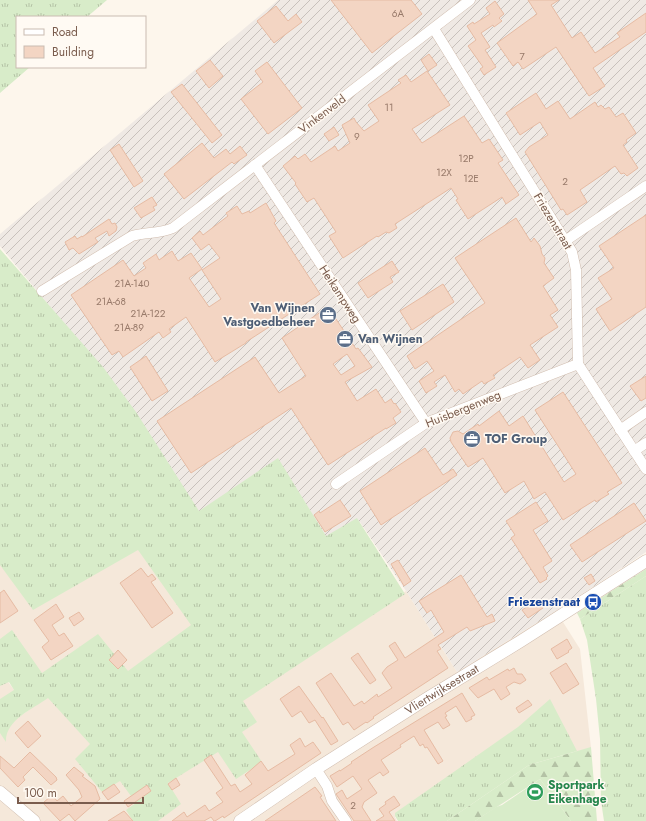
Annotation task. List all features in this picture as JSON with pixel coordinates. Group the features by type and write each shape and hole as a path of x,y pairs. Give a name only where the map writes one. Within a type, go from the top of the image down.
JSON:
{"street":[{"name":"Vinkenveld","path":"42,291 132,236 143,233 164,232 173,228 470,0"},
{"name":"Friezenstraat","path":"434,29 572,252 576,270 578,364"},
{"name":"Heikampweg","path":"255,165 426,423"},
{"path":"566,241 646,186"},
{"path":"578,364 646,469"},
{"name":"Huisbergenweg","path":"336,484 426,423 578,364"},
{"path":"620,430 646,412"},
{"path":"634,451 646,443"},
{"name":"Vliertwijksestraat","path":"240,821 316,769 426,698 570,610 646,561"},
{"path":"316,769 327,786 332,801 346,821"},
{"path":"0,792 34,821"}],"shaded area":[{"path":"278,0 646,0 646,552 556,611 457,672 360,522 321,538 198,513 109,378 0,246 0,234"},
{"path":"138,549 195,627 127,673 41,676 0,640 0,563"},
{"path":"406,591 457,672 556,611 580,649 591,748 575,752 550,701 522,726 395,817 397,821 0,821 0,730 49,696 135,767 237,732 240,701"},
{"path":"5,678 15,691 0,700 0,680"}],"green space":[{"path":"0,0 107,0 88,16 16,16 16,68 29,68 0,93"},
{"path":"0,249 103,367 136,412 199,511 278,458 326,536 357,518 405,594 243,701 257,722 242,732 262,762 236,779 218,752 168,783 181,804 158,821 133,821 126,810 136,803 120,781 102,792 75,759 90,744 48,698 15,721 7,734 6,742 0,733 0,699 14,690 9,682 0,686 0,639 12,630 42,673 98,634 128,671 191,625 138,550 33,610 0,565"},
{"path":"646,569 646,576 580,619 577,613"},
{"path":"646,576 646,821 604,821 601,801 600,739 596,699 587,640 580,619"},
{"path":"550,699 577,751 529,765 447,821 398,821 395,813 518,727"},
{"path":"591,747 597,821 571,821 540,779 475,821 447,821 529,765"},
{"name":"Sportpark Eikenhage","path":"540,779 571,821 475,821 496,807 502,805"}],"building":[{"path":"331,0 411,0 422,14 372,53"},
{"path":"528,0 559,0 551,5 572,38 581,32 595,53 620,37 617,33 646,13 646,32 593,68 605,86 589,96 556,47 523,69 518,62 513,66 497,43 537,14"},
{"path":"495,1 504,14 499,18 502,21 494,27 493,25 481,33 490,47 485,50 496,67 484,75 480,69 483,67 468,46 476,40 467,26 473,22 474,24 490,14 486,8"},
{"path":"276,6 288,21 296,14 302,22 274,43 257,21"},
{"path":"429,54 437,65 428,71 421,60"},
{"path":"210,60 223,76 209,88 196,71"},
{"path":"267,62 302,108 268,134 241,99 263,82 255,71"},
{"path":"427,71 450,105 412,129 422,143 464,116 482,143 489,139 503,160 498,163 519,195 506,204 502,197 468,219 456,200 458,199 451,188 395,224 397,228 389,233 386,232 378,237 377,236 343,258 329,236 336,232 314,198 307,202 295,184 296,183 283,166 295,156 298,159 305,154 311,162 335,146 338,151 350,143 342,125 354,118 364,131 379,121 368,105 401,83 398,80 406,75 411,82"},
{"path":"182,84 222,135 212,143 171,92"},
{"path":"536,93 546,109 558,101 570,119 595,102 598,107 601,105 605,109 609,107 616,117 623,113 636,133 626,140 627,142 623,145 638,168 627,176 624,173 621,174 615,166 580,190 587,202 567,215 563,209 561,210 525,152 529,147 548,135 540,122 520,135 506,113"},
{"path":"334,127 339,135 329,141 324,134"},
{"path":"202,143 214,158 226,149 230,154 240,146 247,155 234,164 232,162 184,199 164,174"},
{"path":"119,144 143,181 134,187 110,150"},
{"path":"152,197 157,205 153,207 155,210 141,218 134,208"},
{"path":"266,203 276,221 274,223 320,294 215,362 186,317 169,329 171,332 163,338 159,332 123,357 119,351 112,355 71,295 123,260 134,276 146,268 143,263 156,254 159,260 172,251 178,261 191,253 202,269 189,278 209,307 221,299 202,270 220,258 209,244 201,250 192,238 200,231 203,235 228,216 226,213 237,206 242,214 249,211 250,213"},
{"path":"646,215 646,307 610,331 596,309 612,299 598,278 614,268 599,246"},
{"path":"516,218 531,242 534,238 540,246 542,254 545,258 544,263 554,278 543,286 558,310 550,315 558,327 530,345 540,360 528,368 520,357 493,375 495,378 484,384 482,381 463,394 459,389 455,392 445,375 434,382 437,386 426,393 419,381 434,371 427,361 415,369 407,356 485,303 455,258"},
{"path":"109,219 112,224 115,223 117,227 116,231 109,236 107,231 95,238 98,242 79,254 73,248 69,250 65,242 75,236 77,239 82,237"},
{"path":"392,261 399,272 390,277 393,282 368,298 358,283"},
{"path":"443,284 454,302 412,330 400,311"},
{"path":"328,307 356,349 358,348 372,367 345,382 357,401 376,389 385,403 391,399 401,412 393,418 396,423 328,465 291,408 191,473 157,421 255,357 279,393 306,376 282,338","holes":["347,354 355,366 341,375 333,364"]},
{"path":"146,356 168,391 152,401 130,367"},
{"path":"646,376 646,398 641,401 630,386"},
{"path":"563,392 622,483 607,492 609,494 596,502 595,500 563,520 545,492 534,499 524,481 505,493 483,458 468,467 451,442 450,438 453,432 458,431 463,434 478,424 479,426 499,411 509,426 523,416 564,482 576,474 535,410"},
{"path":"425,448 443,475 453,469 457,475 381,525 360,491"},
{"path":"340,500 351,516 325,532 314,515 319,511 320,513"},
{"path":"536,502 548,521 533,530 552,561 543,567 548,576 546,578 547,579 540,583 511,538 515,535 506,521"},
{"path":"634,503 646,521 582,562 570,545"},
{"path":"398,560 411,581 404,586 391,564"},
{"path":"141,568 148,577 152,574 156,579 151,582 173,613 152,628 120,583"},
{"path":"591,574 595,581 589,585 584,578"},
{"path":"461,575 487,617 492,614 495,621 470,631 467,627 438,645 441,649 437,651 448,668 373,717 374,718 367,723 366,722 354,730 348,722 343,725 316,683 331,673 354,706 362,701 364,704 377,694 378,697 392,688 382,673 387,667 398,660 389,646 395,642 405,658 444,632 431,610 427,613 419,601"},
{"path":"4,590 18,611 0,623 0,593"},
{"path":"538,600 543,608 528,618 522,610"},
{"path":"56,604 64,617 52,625 59,636 64,633 73,646 51,660 42,647 49,641 34,620"},
{"path":"79,612 84,619 74,626 69,618"},
{"path":"567,639 572,648 568,651 569,652 557,659 551,649"},
{"path":"118,650 127,660 118,669 109,660"},
{"path":"358,653 376,680 370,684 351,658"},
{"path":"566,663 579,684 563,694 550,673"},
{"path":"514,668 517,674 522,674 526,680 520,684 514,682 506,687 510,694 501,700 494,689 478,698 469,688 487,677 489,680 508,669 509,671"},
{"path":"299,686 322,718 323,717 338,741 331,745 315,720 309,723 301,711 292,717 280,699"},
{"path":"462,693 475,715 471,717 472,719 466,722 456,706 445,713 447,716 445,717 450,725 443,729 438,722 424,730 443,761 438,764 427,747 425,748 423,744 420,746 414,736 400,745 401,747 381,760 389,772 383,776 380,772 368,780 377,793 364,802 362,807 371,821 354,821 336,794 342,790 347,799 362,789 353,776 337,787 330,776"},
{"path":"528,700 532,705 519,713 516,708"},
{"path":"28,721 41,736 28,748 15,733"},
{"path":"300,738 305,747 313,742 321,753 224,818 223,816 215,821 211,817 204,821 172,821 184,812 187,817 205,805 209,811 223,802 216,793 223,788 204,760 211,755 231,786 235,784 240,792 252,784 245,775 261,761 268,771 295,754 290,745"},
{"path":"30,752 56,777 57,780 51,785 33,767 23,777 25,780 18,787 0,768 0,756 14,768"},
{"path":"74,767 84,775 82,776 95,786 100,799 75,821 69,814 60,821 43,803 52,795 57,801 63,796 71,806 82,797 79,790 66,775"},
{"path":"176,778 180,785 172,790 168,784"},
{"path":"114,784 120,792 108,800 102,792"},
{"path":"147,785 151,791 128,807 124,801"},
{"path":"315,787 322,796 320,797 336,821 265,821"},
{"path":"394,796 400,805 389,812 395,821 376,821 384,816 379,809 386,804 385,802"},
{"path":"124,811 133,821 108,821"}],"place":[{"name":"Van Wijnen Vastgoedbeheer","path":"328,315"},
{"name":"Van Wijnen","path":"345,339"},
{"name":"TOF Group","path":"472,439"},
{"name":"Friezenstraat","path":"593,602"},
{"name":"Sportpark Eikenhage","path":"535,792"}]}
